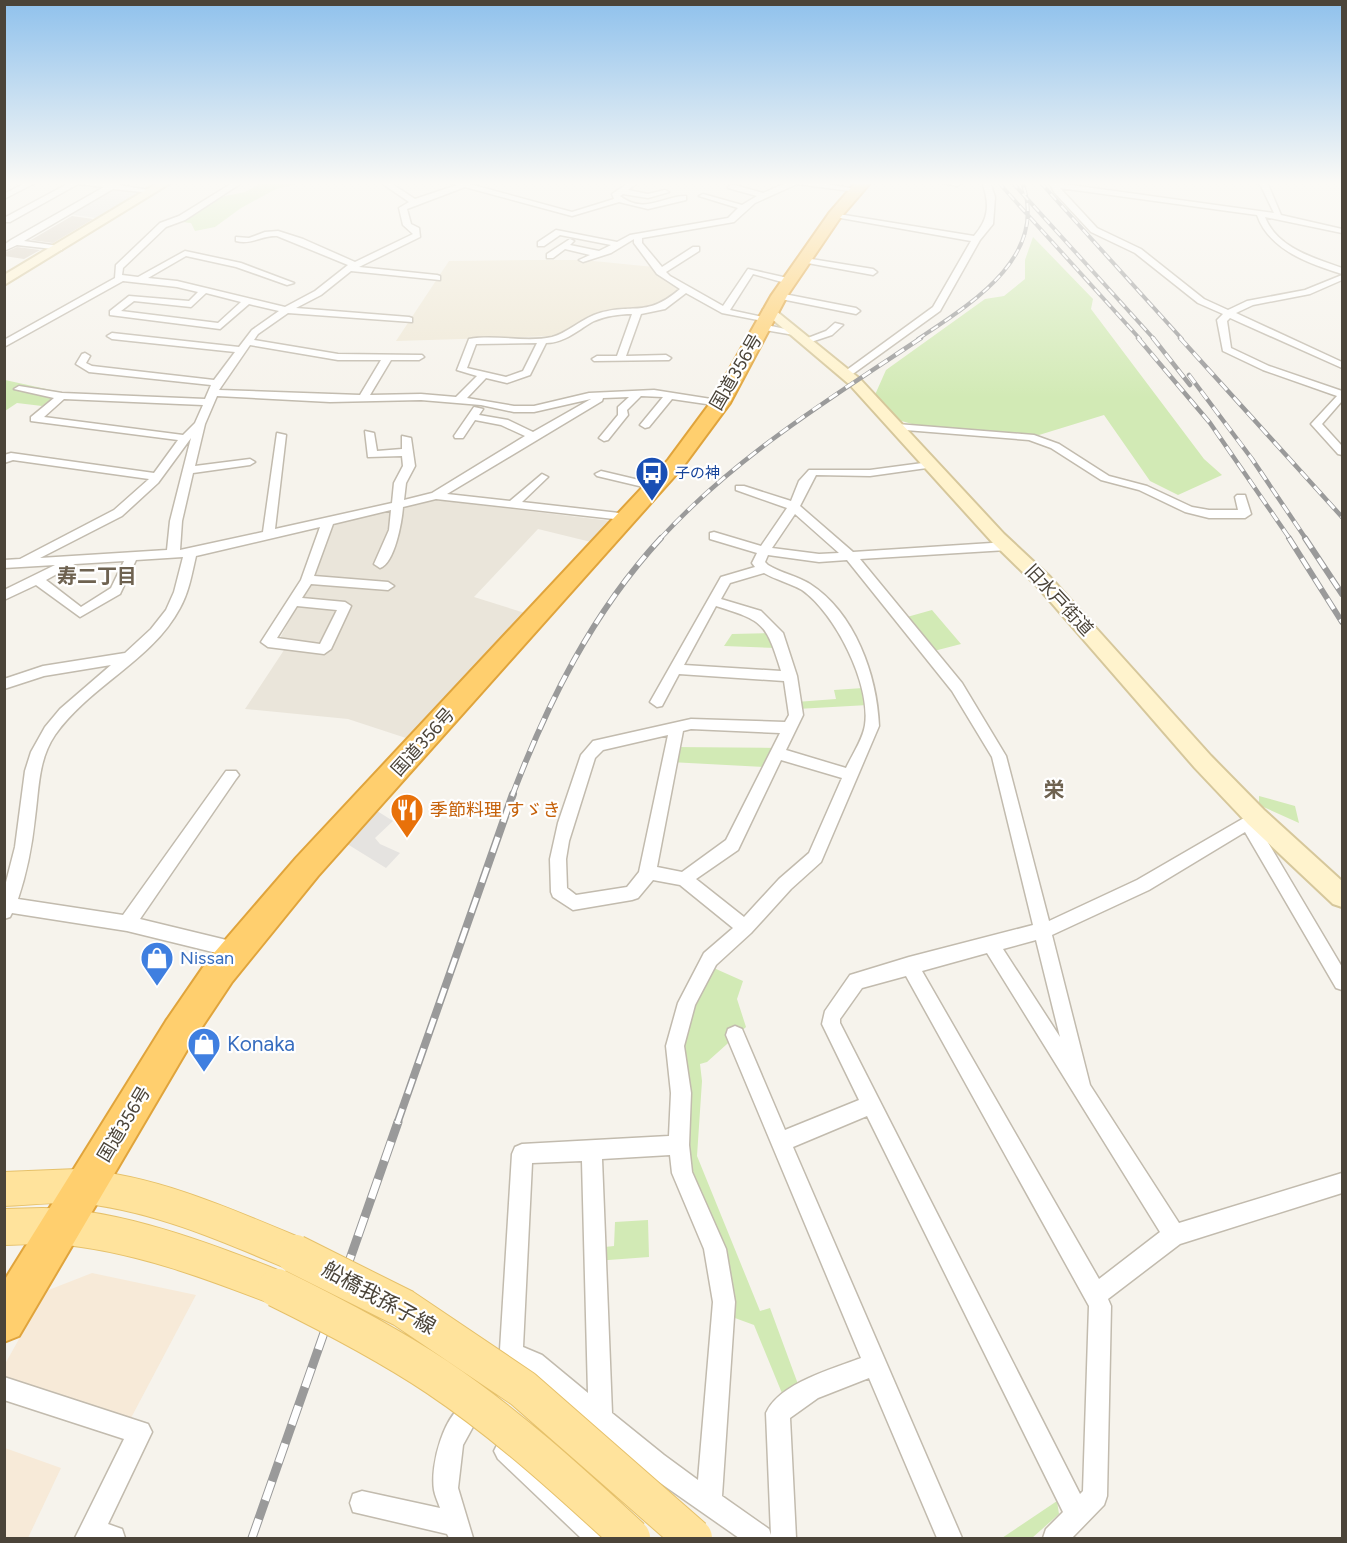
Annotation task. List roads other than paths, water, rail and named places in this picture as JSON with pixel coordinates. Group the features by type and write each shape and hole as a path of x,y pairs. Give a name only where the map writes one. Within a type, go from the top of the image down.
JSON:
{"highway":[{"name":"国道356号","path":"4,1321 63,1227 178,1033 237,950 307,867 628,518 695,440 720,404 773,307 809,254"}],"main road":[{"name":"船橋我孫子線","path":"4,1189 86,1186 205,1218 295,1254 403,1308 523,1389 693,1539"},
{"name":"船橋我孫子線","path":"4,1227 63,1227 183,1256 240,1273 277,1288 384,1344 438,1378 502,1424 631,1539"}],"street":[{"path":"4,281 49,254"},
{"path":"133,254 119,267 117,276 177,284 286,310 409,320"},
{"path":"139,280 183,254"},
{"path":"190,254 238,264 290,283"},
{"path":"324,254 352,267 437,278"},
{"path":"173,555 176,521 200,424 214,393 243,346 286,310 318,293 352,267 378,254"},
{"path":"583,260 599,254"},
{"path":"646,254 660,272 724,311 773,307 856,311"},
{"path":"660,272 688,254"},
{"path":"847,374 937,309 968,254"},
{"path":"1141,254 1201,301 1342,365"},
{"path":"1303,254 1342,271"},
{"path":"805,260 873,272"},
{"path":"724,311 751,271 773,307"},
{"path":"1340,445 1316,424 1342,395 1266,368 1226,349 1222,320 1228,313 1261,301 1308,291 1342,277"},
{"path":"4,344 122,278"},
{"path":"543,340 527,373 507,380 462,370 472,341 543,340 566,336 589,320 605,314 649,313 661,309 685,289"},
{"path":"203,291 191,304 132,298 113,314 220,326 248,300"},
{"name":"旧水戸街道","path":"773,307 799,336 847,374 1006,546 1043,580 1252,820 1342,896"},
{"path":"621,357 637,314"},
{"path":"799,336 829,333 838,326"},
{"path":"112,336 243,346 338,357 419,357"},
{"path":"85,356 81,364 89,369 214,393"},
{"path":"363,398 388,357"},
{"path":"597,359 666,358"},
{"path":"459,400 484,375"},
{"path":"19,389 62,396 214,393 363,398 421,397 481,402 514,409 534,409 589,396 638,393 670,395 720,404"},
{"path":"604,438 622,414 622,409 638,393"},
{"path":"645,425 670,395"},
{"path":"62,396 35,420 185,438"},
{"path":"4,564 23,561 190,553 436,496 603,396"},
{"path":"459,436 474,417 481,402"},
{"path":"474,417 504,422 533,436"},
{"path":"23,561 118,513 156,477 185,438 200,424"},
{"path":"897,428 1030,437 1055,446 1105,478 1143,488 1197,512 1245,514 1241,497"},
{"path":"369,433 372,455 406,452"},
{"path":"269,534 281,435"},
{"path":"380,564 395,530 400,483 409,466 406,438"},
{"path":"4,460 11,456 156,477"},
{"path":"189,470 250,462"},
{"path":"709,1500 724,1302 715,1249 682,1173 679,1145 681,1093 675,1046 687,1003 710,959 745,928 785,884 815,857 872,726 873,704 864,672 830,607 807,588 758,563 793,506 808,475 813,472 870,473 930,465"},
{"path":"600,474 656,487"},
{"path":"514,504 542,477"},
{"path":"740,488 793,506 852,558 957,687 999,756 1082,1090"},
{"path":"436,496 628,518"},
{"path":"294,601 345,606 324,649 268,642 307,580 328,520"},
{"path":"714,536 764,551 819,558 852,558 1006,546"},
{"path":"190,553 183,583 171,613 128,657 69,708 38,752 33,772 22,863 6,907 127,923 237,950"},
{"path":"36,579 80,613 116,591 132,556"},
{"path":"4,596 75,560"},
{"path":"657,702 725,580 764,568"},
{"path":"307,580 388,586"},
{"path":"684,879 732,845 778,753 797,709 790,675 771,627 756,614 713,601"},
{"path":"4,684 43,671 128,657"},
{"path":"675,669 790,675"},
{"path":"673,727 676,732 647,874 632,892 573,903 559,892 555,878 559,852 588,755 598,745 638,738 673,727 692,724 789,728"},
{"path":"778,753 850,775"},
{"path":"127,923 231,775"},
{"path":"1078,1515 871,1105 831,1024 831,1017 856,981 1065,923 1143,885 1252,820 1342,982"},
{"path":"647,874 684,879 745,928"},
{"path":"991,945 1174,1235"},
{"path":"909,965 1096,1295 1100,1306 1095,1496 1055,1539"},
{"path":"735,1035 873,1365 949,1539"},
{"path":"780,1142 871,1105"},
{"path":"459,1531 446,1488 451,1442 468,1414 512,1354 522,1154 679,1145"},
{"path":"592,1150 600,1417"},
{"path":"1096,1295 1174,1235 1342,1183"},
{"path":"512,1354 534,1363 655,1464 709,1500 760,1539"},
{"path":"784,1539 778,1413 786,1403 873,1365"},
{"path":"4,1388 140,1432 97,1536"},
{"path":"468,1414 599,1539"},
{"path":"362,1503 459,1531"}],"railway":[{"path":"918,339 982,293 1000,275 1015,254"},
{"path":"1063,254 1140,339"},
{"path":"1077,254 1154,339"},
{"path":"1105,254 1182,339"},
{"path":"660,539 689,509 751,455 921,338"},
{"path":"1138,338 1210,423 1290,539"},
{"path":"1153,338 1190,385"},
{"path":"1180,338 1342,517"},
{"path":"1189,375 1252,459 1306,539"},
{"path":"512,796 541,727 574,660 614,597 661,538"},
{"path":"1289,538 1342,622"},
{"path":"1305,538 1342,594"},
{"path":"397,1124 513,794"},
{"path":"252,1538 398,1122"}],"place":[{"name":"子の神","path":"652,502"},
{"name":"季節料理 すゞき","path":"407,839"},
{"name":"Nissan","path":"157,987"},
{"name":"Konaka","path":"204,1073"}],"district":[{"name":"寿二丁目","path":"97,576"},
{"name":"栄","path":"1054,790"}]}
